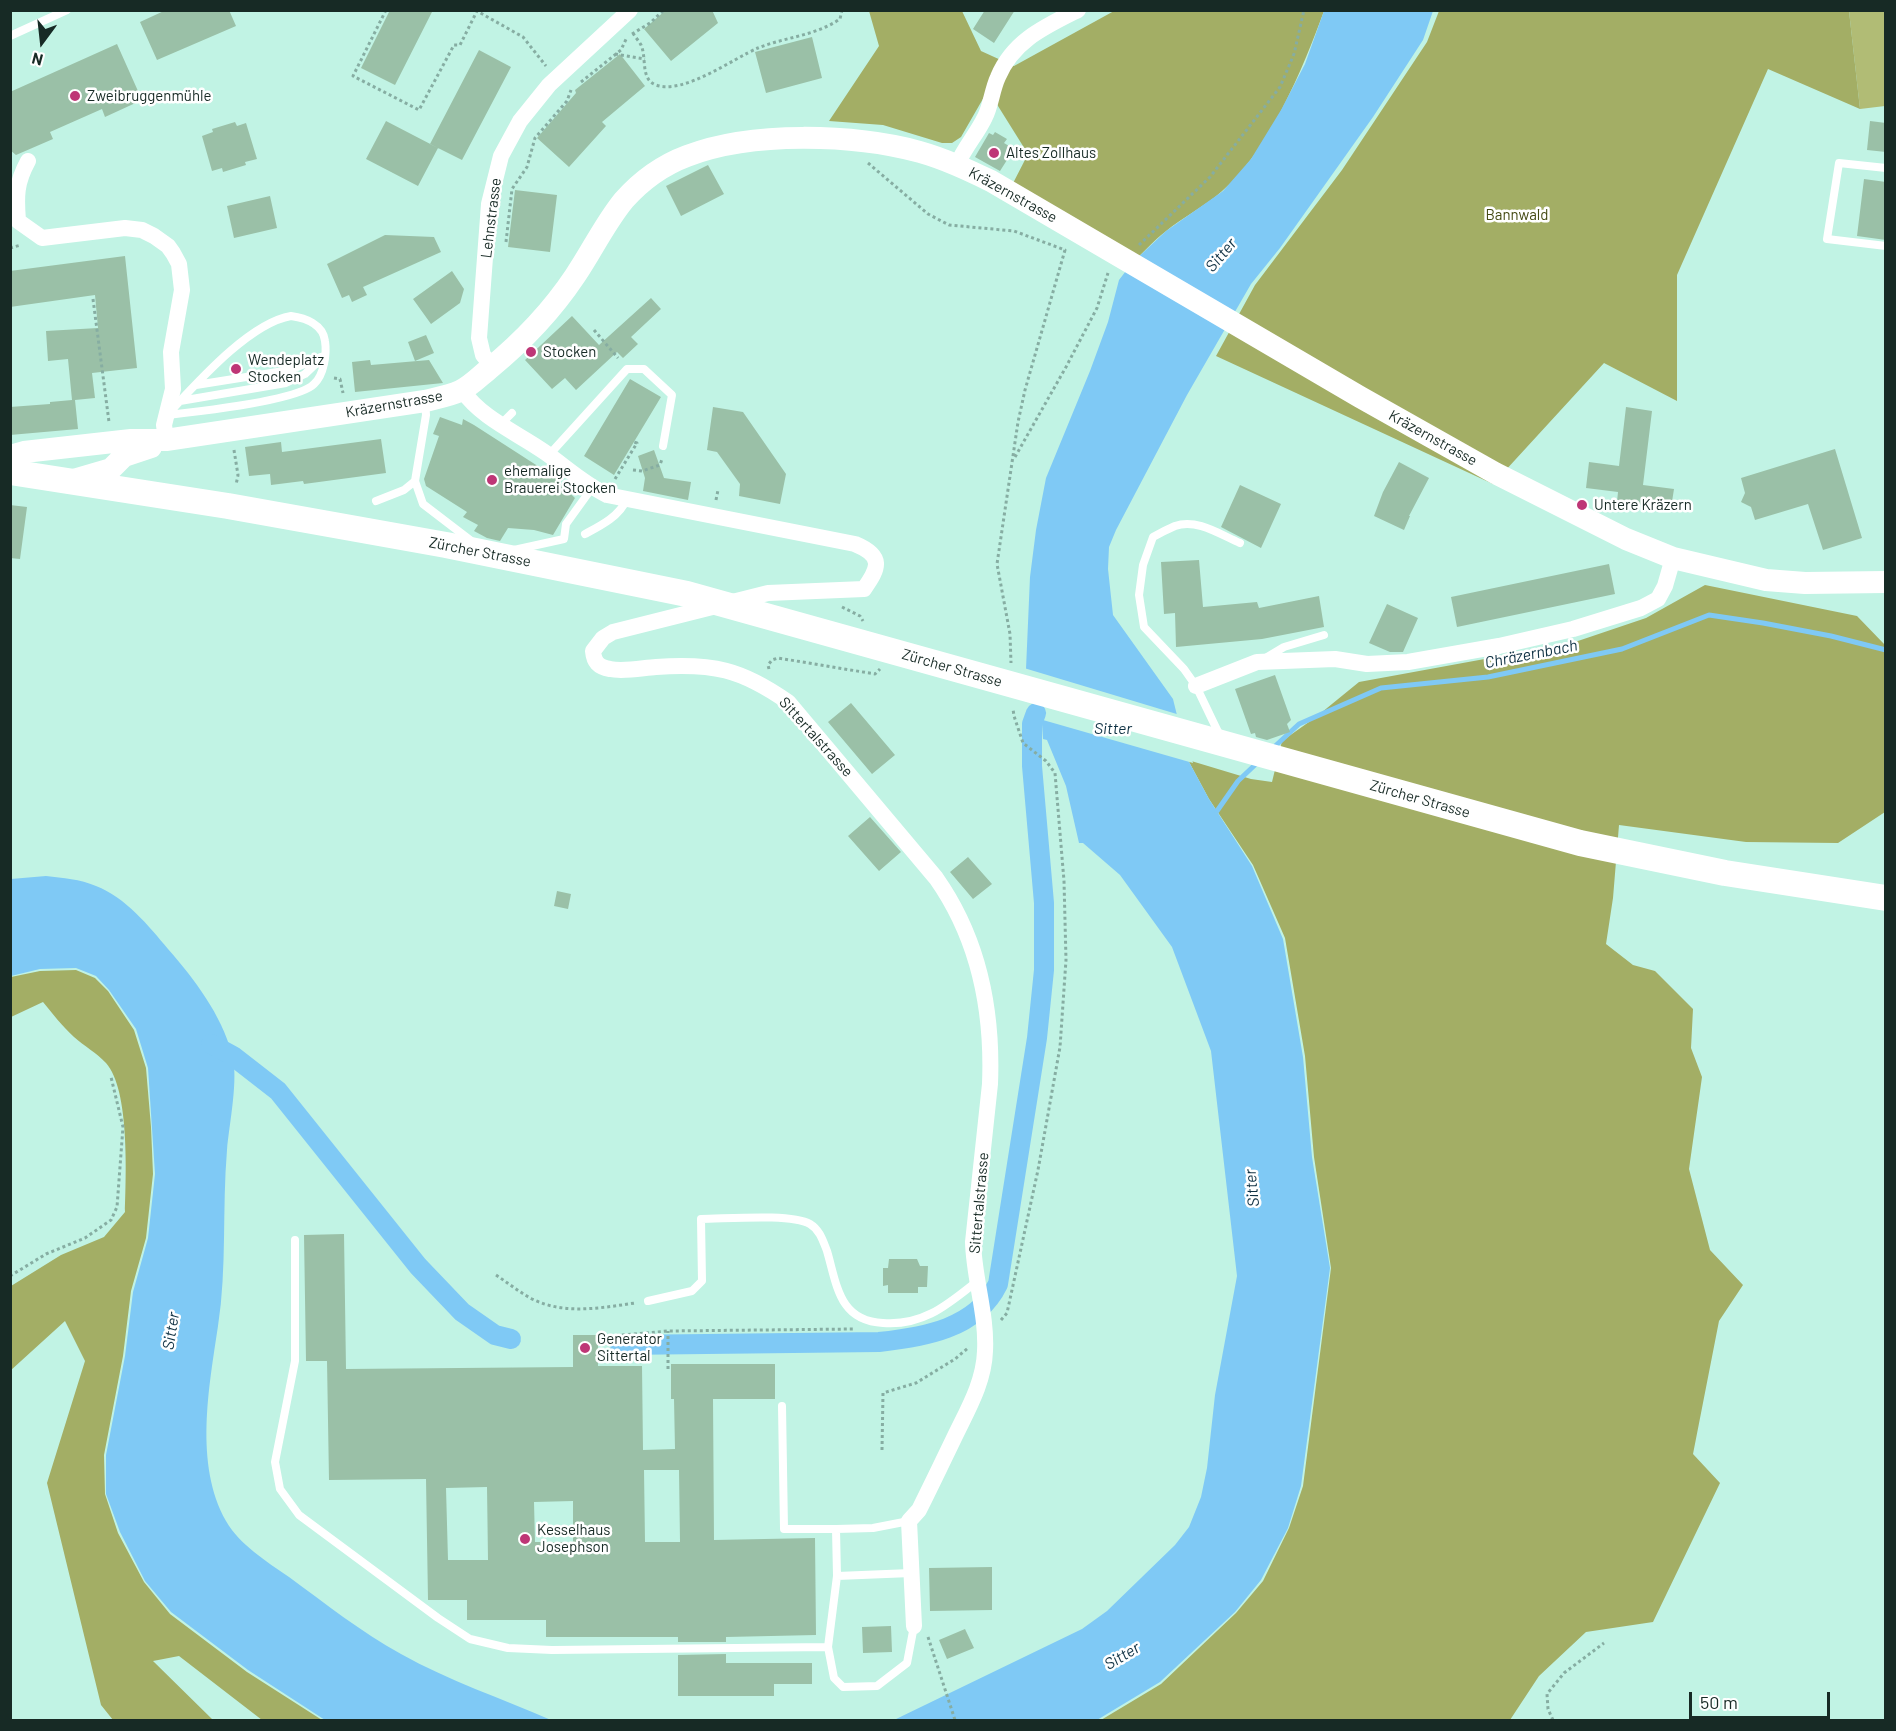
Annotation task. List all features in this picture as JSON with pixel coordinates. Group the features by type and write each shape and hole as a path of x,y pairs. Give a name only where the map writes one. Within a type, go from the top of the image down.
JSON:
{"main road":[{"name":"Zürcher Strasse","path":"10,472 138,491 232,498 687,594 1580,843 1788,884 1886,898"}],"street":[{"name":"Lehnstrasse","path":"492,366 483,356 479,338 489,204 501,156 520,121 549,85 630,10"},
{"path":"957,165 961,154 978,132 987,114 998,76 1019,44 1078,10"},
{"name":"Kräzernstrasse","path":"10,456 24,452 131,440 166,440 425,401 462,390 526,337 558,300 623,201 653,173 687,156 714,148 782,139 823,138 861,141 921,153 957,165 992,181 1359,397 1495,473 1626,539 1673,558 1766,579 1805,583 1886,582"},
{"path":"28,161 21,174 16,192 18,221 42,238 125,228 154,236 168,246 173,253 178,264 182,290 172,342 173,389 164,425 166,440"},
{"name":"Sittertalstrasse","path":"462,390 470,402 483,413 507,418 549,455 592,488 626,500 855,544 866,548 873,555 876,572 864,589 768,592 613,632 597,644 593,651 594,660 601,667 612,670 704,666 738,673 765,686 788,702 936,878 952,901 970,941 986,1004 990,1032 990,1084 974,1242 977,1287 988,1327 983,1370 977,1390 919,1510 909,1521"},
{"name":"Kräzernstrasse","path":"70,481 111,469 124,456 166,440"},
{"path":"111,469 138,491"},
{"path":"1196,686 1257,662 1335,658 1367,664 1408,662 1499,646 1573,629 1641,608 1658,599 1665,586 1673,558"},
{"path":"909,1521 914,1626"}],"lane":[{"path":"10,36 67,10"},
{"path":"1886,168 1839,163 1827,239 1886,246"},
{"path":"301,317 315,324 325,338 320,376 314,385 303,392 281,398 167,415 228,353 271,321 301,317"},
{"path":"195,385 290,370 324,356"},
{"path":"180,401 286,383 305,374 324,356"},
{"path":"549,455 627,369 644,369 672,395 663,446"},
{"path":"425,401 426,415 415,481 423,504 467,539 514,550 564,539 566,524 592,488"},
{"path":"376,501 404,490 415,481"},
{"path":"585,534 623,508 626,500"},
{"path":"1240,543 1191,523 1176,525 1153,537 1143,565 1139,595 1144,627 1184,669 1196,686 1219,736 1244,759"},
{"path":"1257,662 1284,647 1324,635"},
{"path":"648,1301 692,1292 702,1281 701,1219 798,1220 812,1225 822,1236 842,1299 857,1317 868,1322 908,1323 927,1317 977,1287"},
{"path":"295,1240 295,1360 275,1462 280,1489 299,1515 470,1639 508,1648 552,1650 828,1647"},
{"path":"782,1406 784,1529 873,1528 909,1521"},
{"path":"836,1529 837,1576 828,1647 834,1678 843,1687 877,1686 907,1663 914,1626"},
{"path":"837,1576 910,1573"}],"path":[{"path":"386,10 353,76 419,110 454,45 460,45 477,11 522,37 550,72"},
{"path":"588,76 621,50 627,37 650,23 664,10"},
{"path":"633,33 641,45 645,58 645,74 656,85 666,86 684,83 725,66 758,48 830,26 840,19 842,10"},
{"path":"1132,251 1210,177 1280,87 1294,54 1304,10"},
{"path":"618,34 627,37"},
{"path":"615,54 645,58"},
{"path":"508,221 512,191 527,167 535,138 567,101 570,90"},
{"path":"861,158 928,214 949,225 1014,231 1065,250 1018,422 997,564 1010,634 1011,669"},
{"path":"1014,458 1097,308 1107,274 1116,266"},
{"path":"93,299 109,423"},
{"path":"594,330 627,369"},
{"path":"340,379 344,400"},
{"path":"617,476 637,443 634,442"},
{"path":"232,498 238,475 233,445"},
{"path":"633,470 642,471 660,465"},
{"path":"882,1450 883,1393 916,1383 955,1359 988,1327 1007,1313 1038,1170 1060,1047 1066,960 1064,881 1055,773 1046,761 1023,743 1014,716 1013,704"},
{"path":"10,1276 46,1254 85,1238 111,1220 117,1207 123,1127 111,1077"},
{"path":"496,1275 533,1299 563,1308 588,1310 648,1301"},
{"path":"610,1336 668,1330 848,1330 865,1328 868,1322"},
{"path":"668,1330 668,1369"},
{"path":"1553,1720 1548,1709 1547,1694 1564,1673 1604,1643"},
{"path":"932,1651 955,1720"}],"green space":[{"path":"869,11 962,11 981,51 1014,66 1114,11 1324,11 1283,108 1254,155 1221,192 1161,236 1132,263 1009,191 1028,154 988,90 961,137 952,143 942,143 883,125 829,121 879,46"},
{"name":"Bannwald","path":"1439,11 1849,11 1860,109 1768,69 1677,275 1677,401 1604,363 1493,484 1216,356 1255,285 1342,170 1427,42"},
{"path":"1849,11 1885,11 1885,106 1860,109"},
{"path":"1705,585 1857,616 1885,645 1885,812 1838,843 1746,842 1619,825 1613,898 1606,944 1633,965 1655,971 1693,1009 1691,1048 1702,1077 1689,1169 1710,1250 1743,1285 1719,1321 1693,1454 1720,1483 1653,1622 1586,1632 1539,1676 1510,1720 1101,1720 1161,1684 1236,1613 1263,1581 1289,1528 1303,1486 1331,1268 1314,1157 1305,1056 1285,938 1253,865 1209,799 1188,760 1251,779 1272,782 1282,741 1359,682 1572,643 1646,618"},
{"path":"76,970 95,978 108,991 134,1030 146,1068 151,1127 153,1174 146,1238 131,1291 123,1356 104,1455 105,1494 118,1533 144,1582 170,1614 247,1672 322,1720 262,1720 179,1656 153,1661 213,1720 113,1720 101,1705 47,1483 85,1361 65,1321 10,1371 11,1286 61,1255 104,1237 125,1212 125,1134 123,1113 114,1076 106,1063 70,1033 43,1002 11,1017 11,977 40,971"}],"water":[{"name":"Sitter","path":"1324,11 1433,11 1423,40 1373,117 1280,248 1251,284 1187,395 1116,530 1109,547 1108,569 1113,615 1173,699 1188,760 1209,799 1252,866 1283,939 1303,1057 1312,1157 1330,1268 1301,1486 1288,1528 1261,1580 1235,1612 1160,1682 1097,1720 894,1720 1082,1629 1107,1611 1175,1545 1189,1527 1201,1497 1207,1468 1215,1395 1237,1276 1211,1051 1172,947 1120,875 1083,843 1079,843 1066,786 1047,740 1043,739 1042,724 1025,692 1030,577 1046,478 1090,371 1108,322 1119,280 1132,263 1166,231 1223,191 1251,159 1281,110 1305,64"},
{"name":"Sitter","path":"46,876 78,880 96,886 117,897 136,913 178,961 206,998 221,1025 232,1054 234,1088 227,1150 221,1304 208,1399 207,1425 210,1475 216,1499 226,1521 254,1552 386,1645 438,1673 551,1720 325,1720 248,1670 171,1612 145,1581 120,1532 106,1494 106,1455 125,1356 133,1292 148,1238 155,1174 148,1068 136,1029 109,990 96,976 76,968 40,969 11,976 11,879"}],"pier":[{"path":"1024,668 1180,715 1193,763 1036,718 1022,692"}],"building":[{"path":"166,10 229,10 236,26 157,60 140,22"},
{"path":"390,10 433,10 395,85 361,68"},
{"path":"666,10 712,10 718,23 671,61 644,29"},
{"path":"985,10 1015,10 994,43 973,29"},
{"path":"812,37 822,78 766,93 755,52"},
{"name":"Zweibruggenmühle","path":"117,44 142,100 105,117 102,109 50,132 53,139 16,155 10,150 10,92"},
{"path":"479,50 511,67 462,160 430,144"},
{"path":"620,54 645,86 602,122 606,126 569,167 537,138 576,93 575,90"},
{"path":"386,121 438,148 418,186 366,159"},
{"path":"1870,121 1886,123 1886,152 1867,150"},
{"path":"235,122 237,126 246,123 257,159 223,172 222,168 212,171 202,136 213,132 212,129"},
{"name":"Altes Zollhaus","path":"995,132 1007,139 1004,143 1014,149 1000,171 975,157 989,133 993,135"},
{"path":"708,165 724,194 681,216 666,186"},
{"path":"1864,179 1886,182 1886,240 1857,236"},
{"path":"515,190 557,195 550,252 508,247"},
{"path":"270,196 277,228 234,238 227,206"},
{"path":"385,235 434,237 441,252 363,287 367,295 352,302 349,295 342,298 327,264"},
{"path":"125,256 137,368 92,373 95,398 75,400 78,429 10,435 10,407 72,400 68,359 48,361 46,331 98,328 95,295 10,307 10,271"},
{"path":"452,271 464,289 460,303 431,324 413,299"},
{"path":"651,298 661,309 631,337 638,344 623,358 617,352 576,390 565,378 552,389 525,360 572,316 599,345"},
{"path":"426,335 434,353 415,361 408,342"},
{"path":"370,360 371,365 429,360 443,383 355,392 352,362"},
{"path":"630,379 661,397 614,475 584,456"},
{"path":"713,407 743,412 786,474 780,504 739,496 740,484 717,452 707,450"},
{"path":"1626,407 1652,411 1643,485 1674,489 1671,508 1617,502 1618,492 1586,488 1589,462 1619,466"},
{"name":"ehemalige Brauerei Stocken","path":"440,417 462,425 463,419 561,481 560,484 575,498 553,535 534,530 508,528 500,541 487,538 474,531 478,525 463,517 467,512 426,486 424,479 439,436 433,434"},
{"path":"381,439 386,473 304,484 303,481 271,485 270,474 249,476 245,447 281,442 282,452"},
{"path":"1835,449 1862,538 1823,550 1808,504 1755,520 1751,507 1741,502 1745,493 1741,478"},
{"path":"654,450 664,478 691,482 688,500 643,491 645,478 638,456"},
{"path":"1399,462 1429,478 1404,530 1374,516 1383,492"},
{"path":"1240,485 1281,504 1261,548 1221,527"},
{"path":"10,505 27,507 20,559 10,558"},
{"path":"1199,560 1203,607 1257,602 1259,608 1319,596 1324,627 1262,639 1176,647 1175,613 1164,614 1161,562"},
{"path":"1609,564 1615,594 1457,627 1451,597"},
{"path":"1387,604 1418,618 1403,652 1390,652 1369,643"},
{"path":"1275,675 1291,720 1287,724 1290,732 1267,740 1256,737 1255,733 1251,734 1235,689"},
{"path":"851,703 895,755 872,774 828,722"},
{"path":"870,817 901,852 879,871 848,836"},
{"path":"968,857 992,884 973,899 950,872"},
{"path":"557,891 571,894 568,909 554,906"},
{"path":"344,1234 346,1369 573,1367 573,1335 598,1335 598,1366 642,1366 643,1450 675,1449 671,1364 775,1364 775,1399 713,1399 714,1540 815,1538 816,1635 726,1637 726,1642 678,1642 678,1637 546,1637 546,1620 467,1620 467,1600 428,1600 426,1479 329,1480 327,1361 306,1361 304,1235","holes":["644,1470 679,1470 680,1542 645,1542","487,1487 488,1560 448,1560 446,1488","573,1501 573,1542 535,1542 534,1502"]},
{"path":"889,1259 917,1259 920,1266 928,1266 927,1287 918,1287 918,1293 888,1293 888,1285 883,1286 883,1268 888,1268"},
{"path":"992,1567 992,1610 930,1611 929,1568"},
{"path":"891,1626 892,1652 863,1653 862,1627"},
{"path":"965,1629 974,1648 947,1659 939,1640"},
{"path":"726,1654 726,1663 812,1663 812,1684 774,1684 774,1696 678,1696 678,1655"}],"waterway":[{"name":"Chräzernbach","path":"1272,749 1299,724 1381,688 1488,677 1622,649 1709,615 1831,636 1886,650"},
{"path":"620,1345 896,1340 931,1333 963,1321 988,1299 998,1284 1037,1038 1044,970 1044,903 1032,766 1032,724 1036,713"},
{"name":"Chräzernbach","path":"1217,811 1238,781 1258,762"},
{"path":"211,1044 233,1056 278,1091 418,1266 462,1312 495,1335 511,1339"}],"place":[{"name":"Zweibruggenmühle","path":"75,96"},
{"name":"Altes Zollhaus","path":"994,153"},
{"name":"Stocken","path":"531,352"},
{"name":"Wendeplatz Stocken","path":"236,369"},
{"name":"ehemalige Brauerei Stocken","path":"492,480"},
{"name":"Untere Kräzern","path":"1582,505"},
{"name":"Generator Sittertal","path":"585,1348"},
{"name":"Kesselhaus Josephson","path":"525,1539"}]}
